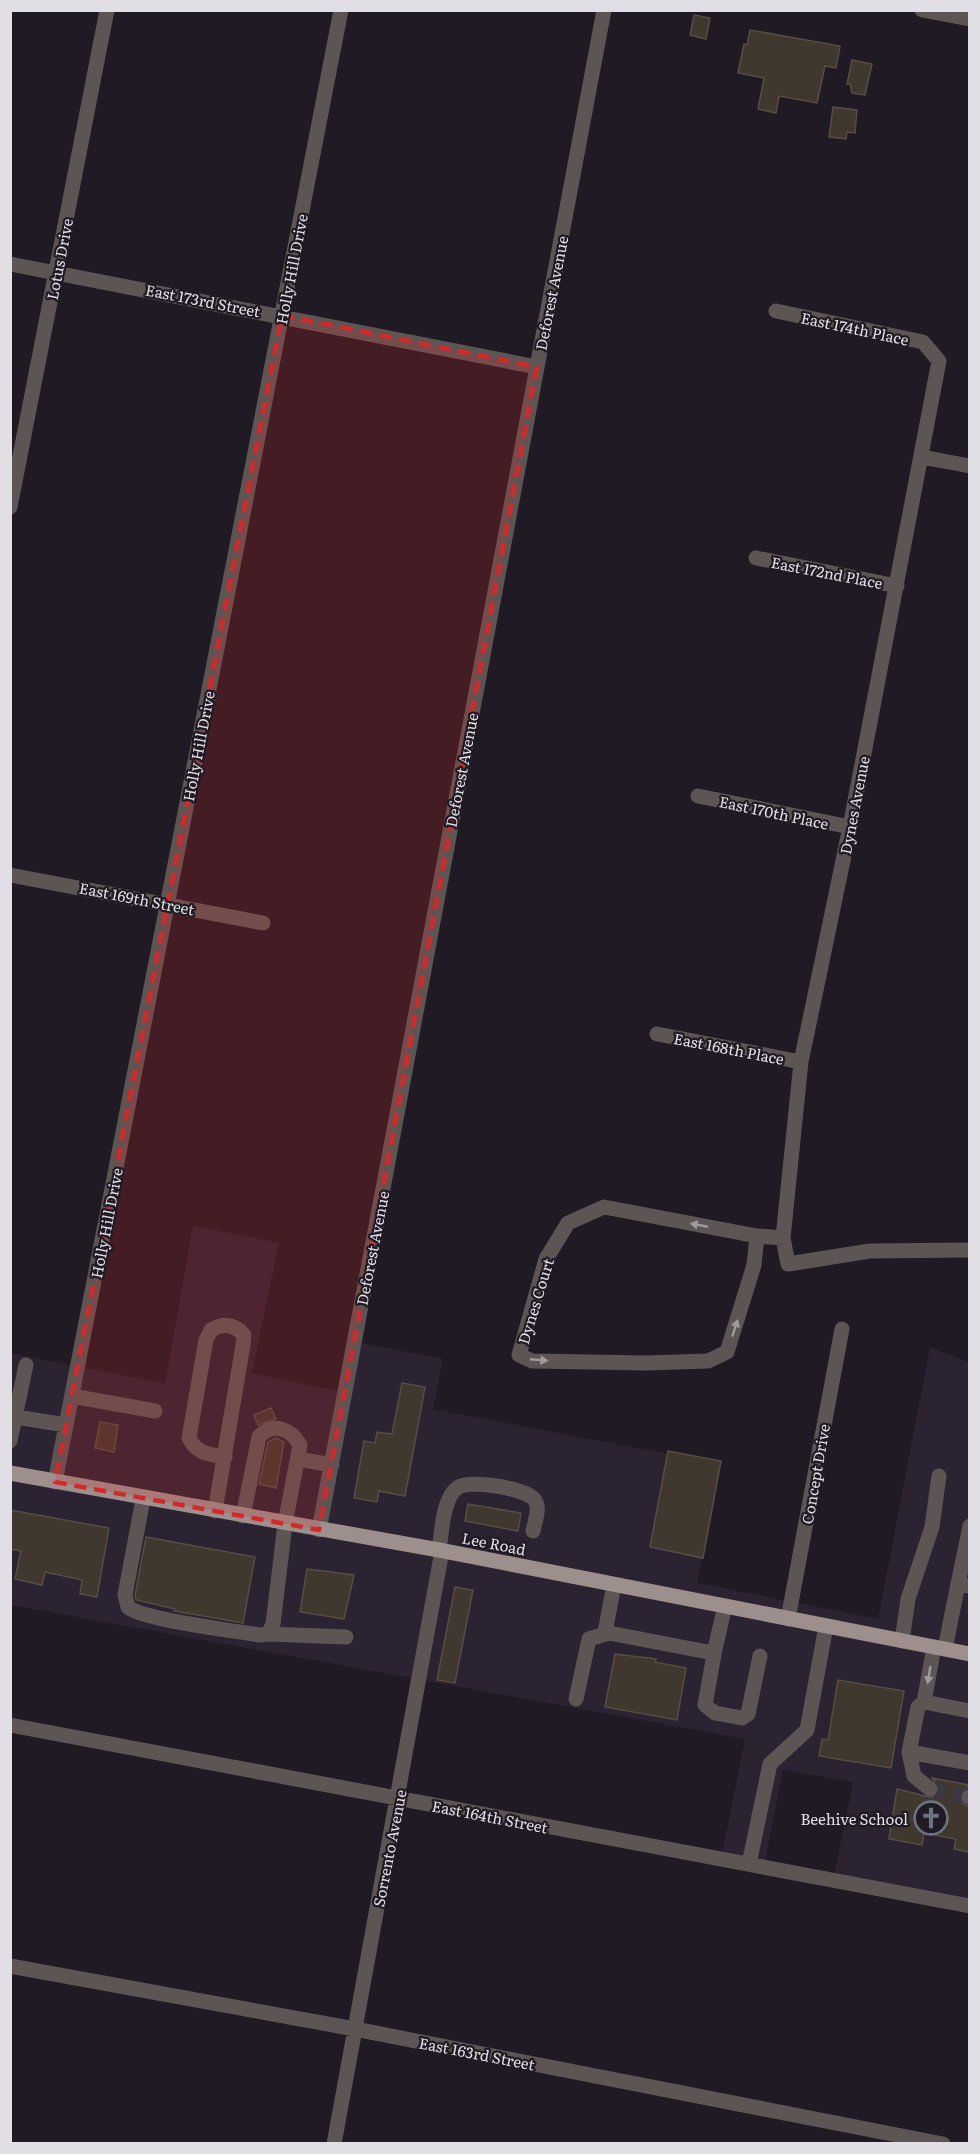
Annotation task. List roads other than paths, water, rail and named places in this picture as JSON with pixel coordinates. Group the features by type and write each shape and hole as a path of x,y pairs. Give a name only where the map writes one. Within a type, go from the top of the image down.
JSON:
{"main road":[{"name":"Lee Road","path":"10,1473 143,1499 440,1551 969,1654"}],"street":[{"name":"Lotus Drive","path":"10,507 107,10"},
{"name":"Holly Hill Drive","path":"55,1482 341,10"},
{"name":"Deforest Avenue","path":"319,1530 604,10"},
{"path":"922,10 969,20"},
{"name":"East 173rd Street","path":"10,264 282,315 537,367"},
{"name":"East 174th Place","path":"776,311 923,342 932,350"},
{"name":"Dynes Avenue","path":"932,350 939,362 922,457 850,827 801,1062 783,1238 788,1264 870,1251 969,1250"},
{"path":"922,457 969,466"},
{"name":"East 172nd Place","path":"756,558 897,586"},
{"name":"East 170th Place","path":"698,796 850,827"},
{"name":"East 169th Street","path":"10,874 263,923"},
{"name":"East 168th Place","path":"657,1034 801,1062"},
{"name":"Dynes Court","path":"757,1236 754,1265 727,1352 708,1361 647,1363 532,1361 519,1355 546,1259 568,1223 604,1207 757,1236 783,1238"},
{"path":"215,1511 225,1457 244,1335 237,1328 228,1325 211,1330 206,1340 189,1438 194,1448 201,1453 225,1457"},
{"name":"Concept Drive","path":"788,1619 842,1329"},
{"path":"10,1441 13,1416 26,1365"},
{"path":"72,1396 155,1411"},
{"path":"13,1416 66,1425"},
{"path":"243,1516 259,1437 264,1432 284,1429 293,1433 300,1445 285,1524 273,1624 268,1634"},
{"path":"297,1459 332,1465"},
{"path":"902,1641 909,1599 932,1527 939,1476"},
{"name":"Sorrento Avenue","path":"334,2144 398,1798 447,1506 457,1488 466,1484 478,1483 523,1493 534,1498 537,1507 533,1531"},
{"path":"143,1499 125,1595 128,1607 139,1613 260,1635 346,1637"},
{"path":"930,1789 914,1776 909,1752 918,1707 924,1702 939,1648 964,1585 969,1526"},
{"path":"609,1633 606,1627 614,1585"},
{"path":"724,1606 705,1705 715,1713 742,1718 748,1714 753,1704 760,1656"},
{"path":"749,1864 770,1764 807,1730 826,1626"},
{"path":"576,1699 589,1640 609,1633 708,1652 715,1649"},
{"path":"924,1702 969,1711"},
{"name":"East 164th Street","path":"10,1725 969,1906"},
{"path":"909,1752 969,1763"},
{"name":"East 163rd Street","path":"10,1966 355,2029 943,2144"}],"tunnel":[{"path":"930,1789 969,1797"}],"place":[{"name":"Beehive School","path":"931,1818"}]}
